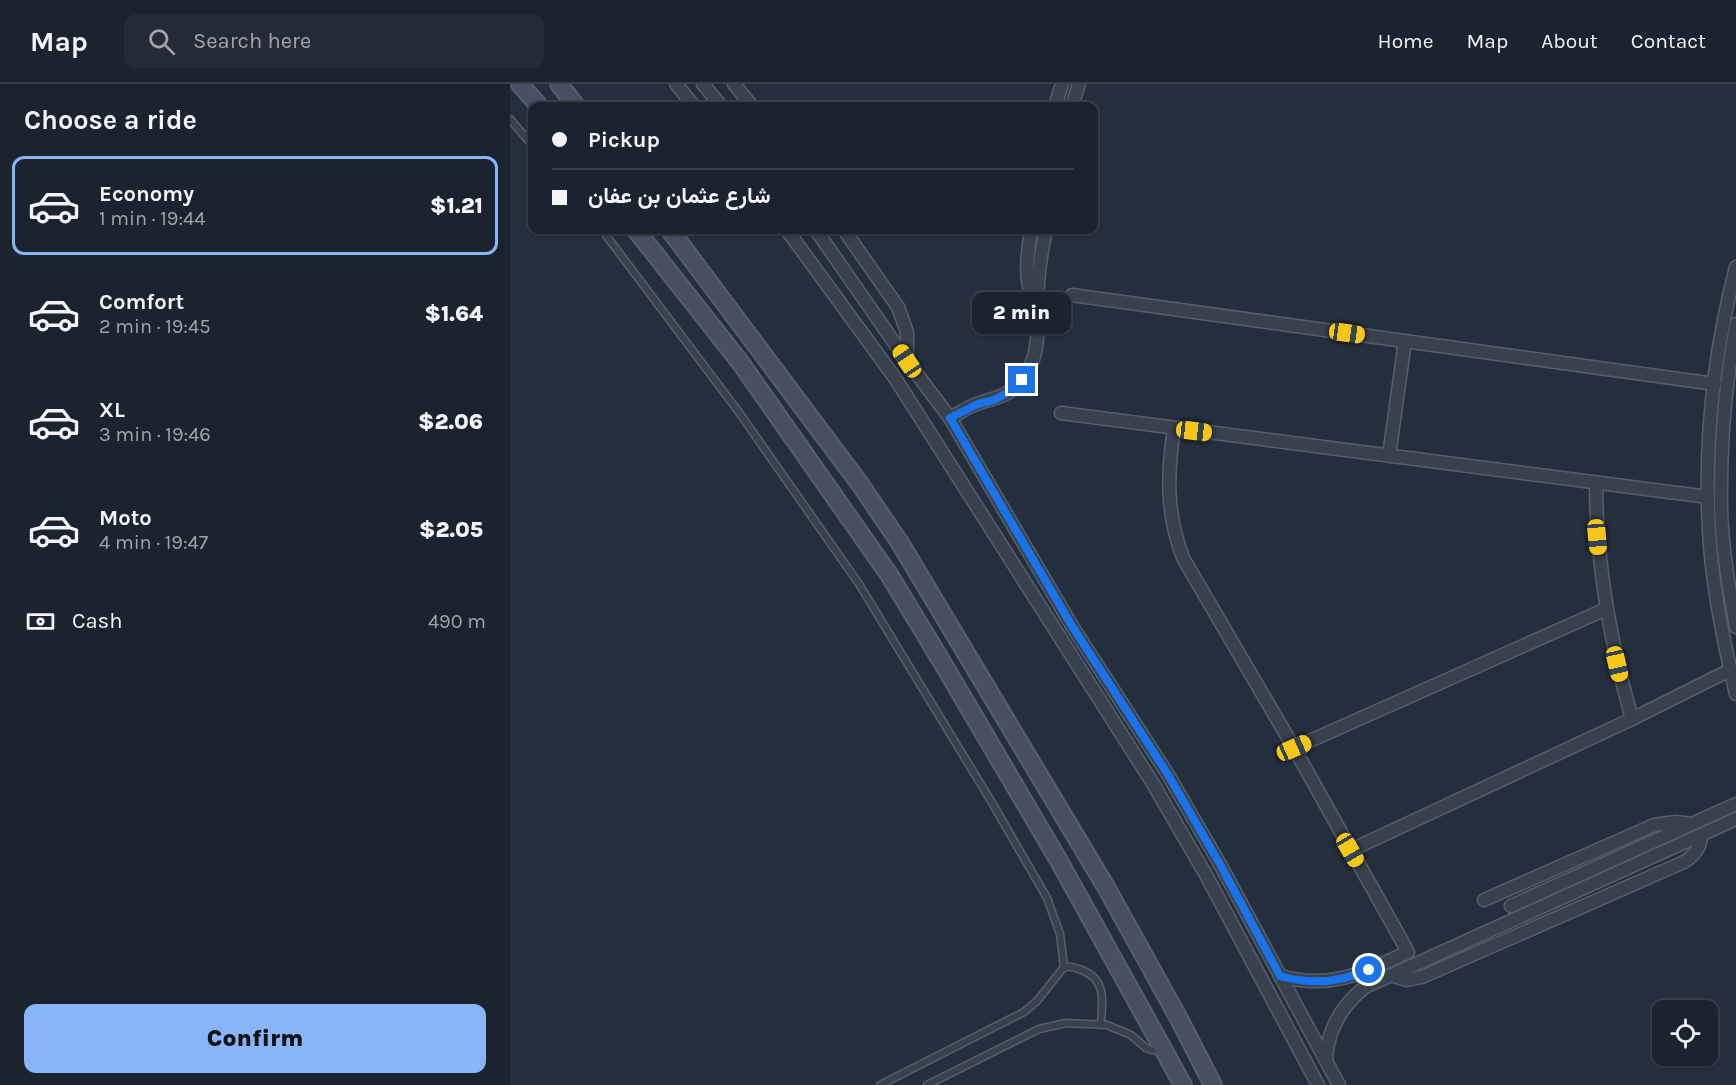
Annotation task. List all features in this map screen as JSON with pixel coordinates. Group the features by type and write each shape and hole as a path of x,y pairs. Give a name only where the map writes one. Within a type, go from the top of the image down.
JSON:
{"street":[{"path":"520,84 536,102"},
{"path":"559,84 573,102"},
{"path":"676,84 691,102"},
{"path":"734,84 749,102"},
{"path":"1056,102 1062,84"},
{"path":"1073,102 1079,84"},
{"path":"694,102 696,95 706,88 718,102"},
{"path":"639,234 740,362 890,576 1059,861 1183,1085"},
{"path":"673,234 860,484 900,543 1106,887 1213,1085"},
{"path":"790,234 895,378 1152,782 1206,875 1318,1085"},
{"path":"819,234 907,361 950,418 1072,626 1167,773 1221,866 1339,1085"},
{"path":"847,234 898,307 907,332 907,361"},
{"path":"1031,234 1026,273 1031,298 1037,309"},
{"path":"950,418 1009,392 1022,380 1031,366 1037,350 1040,261 1045,234"},
{"path":"1736,267 1722,325 1714,384 1708,497 1715,591 1736,694"},
{"path":"1072,296 1714,384"},
{"path":"1736,324 1724,412 1721,477 1724,539 1736,627"},
{"path":"1389,456 1405,341"},
{"path":"1061,413 1708,497"},
{"path":"1174,428 1169,466 1169,497 1173,528 1183,558 1294,748 1408,952 1345,979 1319,982 1280,976"},
{"path":"1596,483 1596,532 1606,609 1617,664 1632,719"},
{"path":"1294,748 1606,609"},
{"path":"1350,850 1632,719 1730,670"},
{"path":"1511,906 1736,804"},
{"path":"1326,1060 1329,1036 1343,1009 1365,987 1701,837 1736,819"},
{"path":"1484,900 1654,825 1676,822 1691,824"}],"lane":[{"path":"510,118 528,140"},
{"path":"605,234 738,411 859,584 1043,890 1060,934 1064,967"},
{"path":"880,1085 1024,1012 1037,1001 1064,967 1069,966 1085,971 1099,983 1102,992 1101,1023"},
{"path":"927,1085 1039,1029 1066,1023 1101,1023 1119,1029 1152,1050 1165,1051"}],"route":[{"path":"1022,380 1009,392 994,400 978,404 950,418 1072,626 1167,773 1221,866 1280,976 1306,982 1319,982 1345,979 1369,970"}]}
